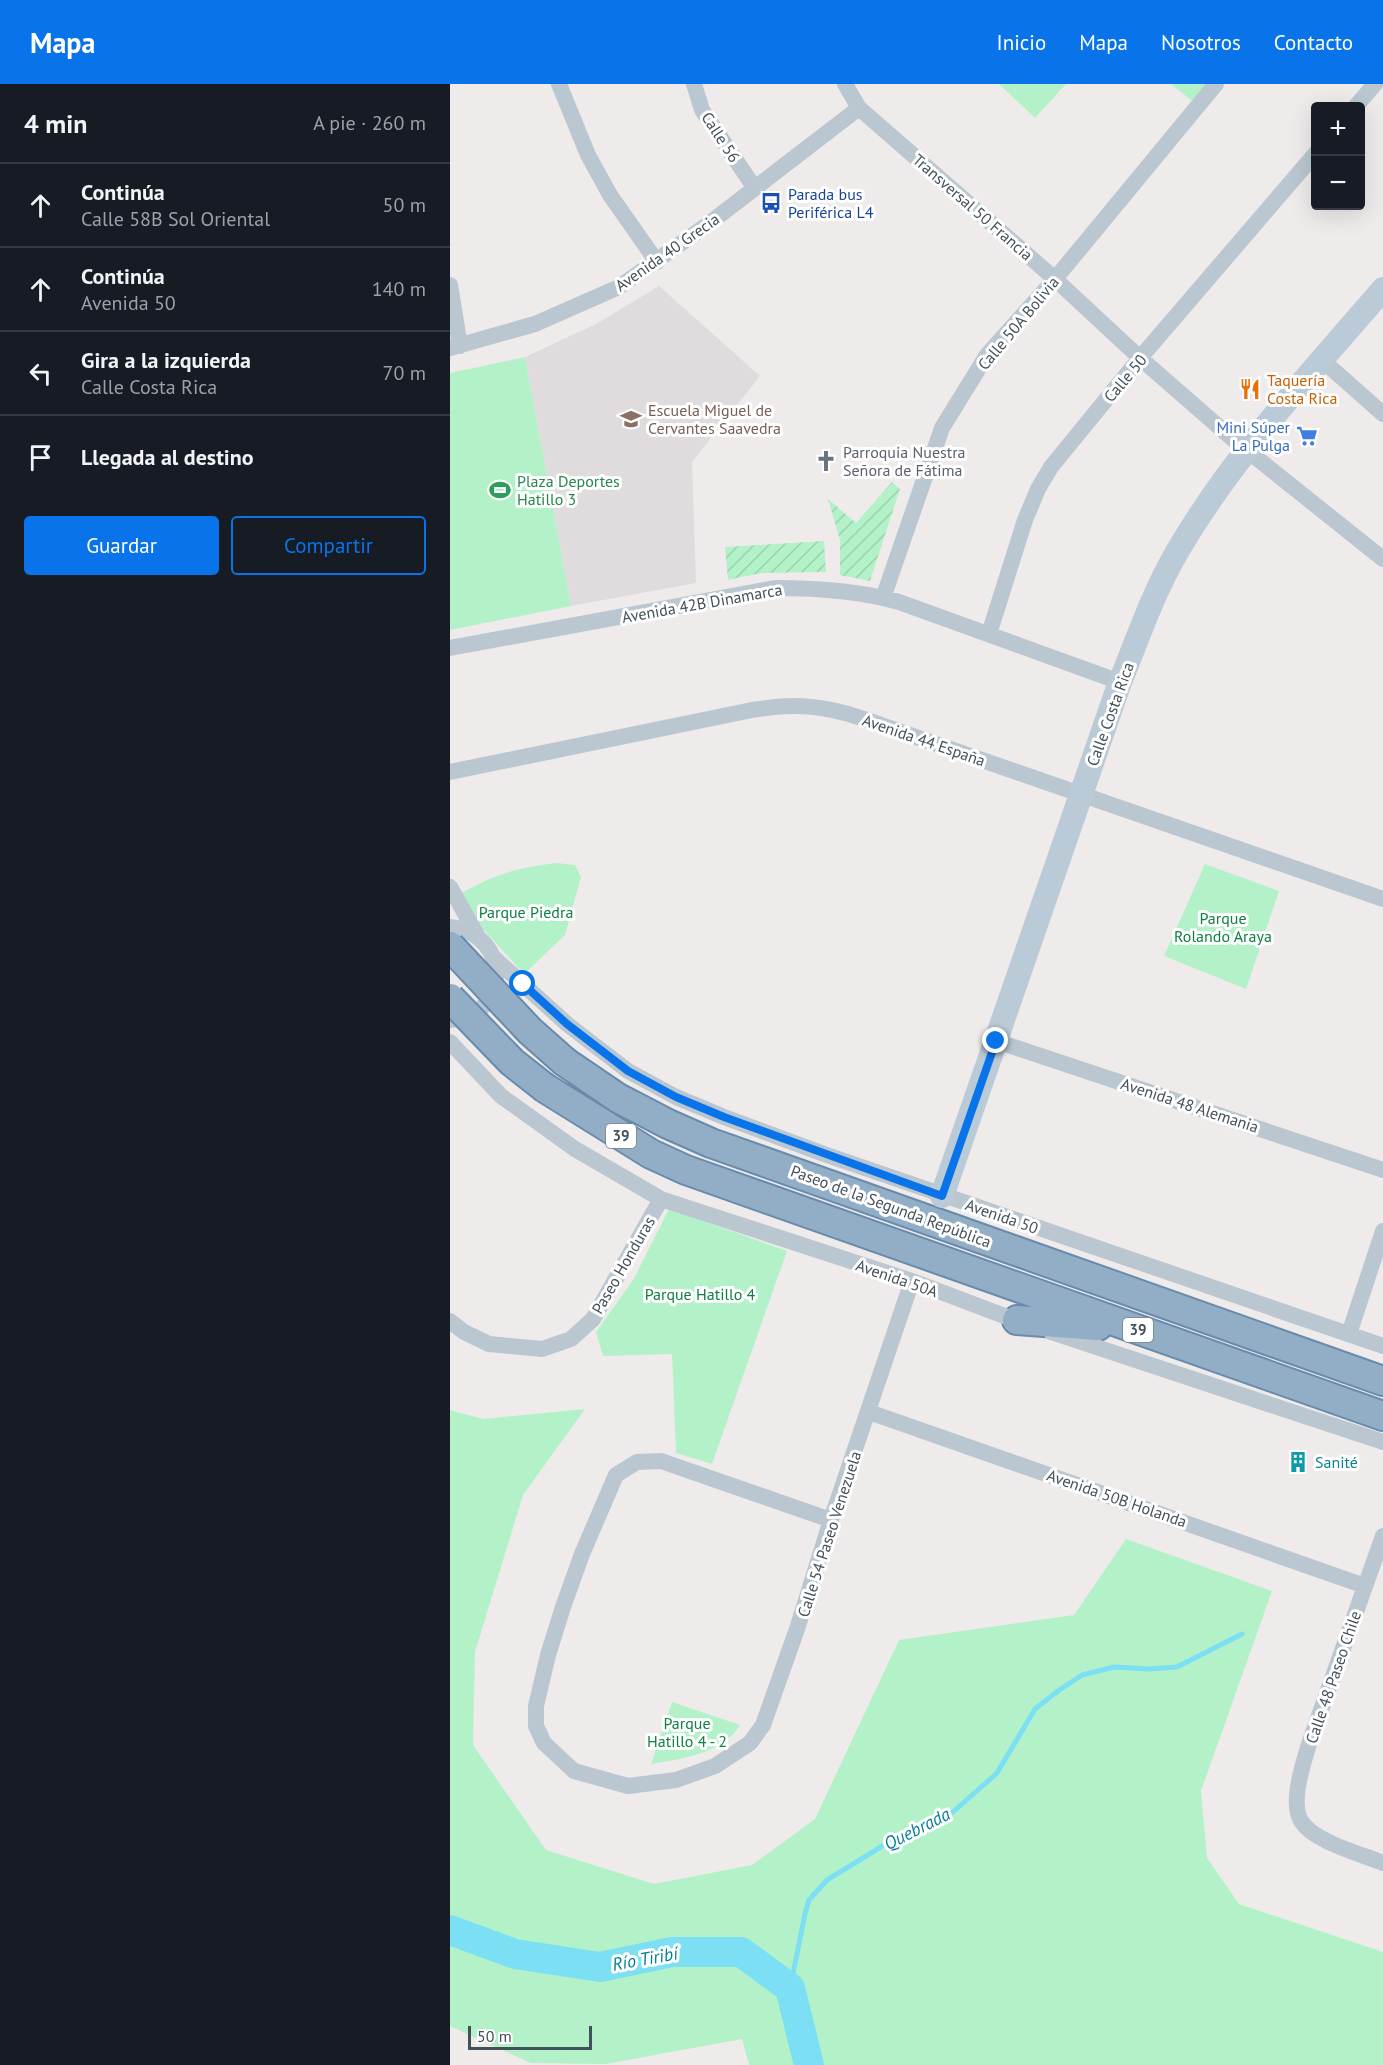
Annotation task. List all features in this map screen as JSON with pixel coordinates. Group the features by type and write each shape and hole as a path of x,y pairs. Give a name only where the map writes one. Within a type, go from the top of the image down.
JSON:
{"highway":[{"name":"Paseo de la Segunda República","path":"450,946 530,1031 565,1062 618,1098 668,1124 711,1143 1383,1381"},
{"name":"Paseo de la Segunda República","path":"450,998 512,1062 545,1088 651,1154 686,1170 1383,1416"},
{"path":"1017,1320 1132,1329"},
{"path":"1353,1406 1383,1429"}],"main road":[{"name":"Calle Costa Rica","path":"942,1196 1120,682 1152,602 1198,517 1248,451 1383,289"}],"street":[{"path":"559,84 588,155 610,195 657,262"},
{"name":"Calle 56","path":"694,84 702,110 754,187"},
{"name":"Transversal 50 Francia","path":"845,84 859,108 1055,279 1140,358 1248,451 1383,559"},
{"name":"Calle 50A Bolivia","path":"883,598 942,428 987,356 1055,279 1216,84"},
{"path":"1359,102 1375,84"},
{"name":"Avenida 40 Grecia","path":"455,347 535,324 620,287 657,262 859,108"},
{"name":"Calle 50","path":"989,634 1025,520 1038,489 1051,467 1140,358 1313,156"},
{"path":"450,285 455,347"},
{"path":"1322,360 1383,414"},
{"name":"Avenida 42B Dinamarca","path":"450,648 775,588 804,588 883,598 1120,682"},
{"name":"Avenida 44 España","path":"450,772 752,710 781,705 809,706 838,710 1383,899"},
{"name":"Avenida 50","path":"450,887 477,935 486,944 494,958 567,1024 628,1071 676,1097 724,1117 942,1196 1383,1346"},
{"path":"450,927 465,929 477,935"},
{"path":"450,1020 460,1020 475,1014 486,1003 494,989 497,974 494,958"},
{"name":"Avenida 48 Alemania","path":"996,1041 1383,1170"},
{"name":"Avenida 50A","path":"450,1042 501,1095 576,1149 661,1198 1383,1442"},
{"name":"Paseo Honduras","path":"450,1321 464,1332 489,1344 508,1347 542,1349 571,1339 593,1319 661,1198"},
{"path":"1349,1334 1383,1231"},
{"name":"Calle 54 Paseo Venezuela","path":"831,1520 661,1461 637,1462 616,1475 582,1554 551,1645 536,1706 536,1726 544,1743 574,1771 628,1786 676,1780 715,1766 750,1743 763,1725 797,1629 831,1520 912,1281"},
{"name":"Avenida 50B Holanda","path":"869,1412 1365,1586"},
{"name":"Calle 48 Paseo Chile","path":"1383,1536 1302,1767 1297,1806 1301,1821 1316,1836 1383,1863"}],"shaded area":[{"name":"Escuela Miguel de Cervantes Saavedra","path":"659,286 760,376 692,462 696,583 571,606 525,357 596,324"}],"green space":[{"path":"999,84 1066,84 1035,118"},
{"path":"1171,84 1208,84 1192,101"},
{"name":"Plaza Deportes Hatillo 3","path":"525,357 571,606 450,630 450,373"},
{"path":"892,482 900,489 870,581 840,575 840,540 828,499 856,523"},
{"path":"824,541 826,572 761,573 728,580 725,547"},
{"name":"Parque Piedra","path":"556,863 575,865 581,877 565,935 524,974 483,929 461,893 507,873"},
{"name":"Parque Rolando Araya","path":"1205,864 1279,891 1246,989 1164,956"},
{"name":"Parque Hatillo 4","path":"669,1209 787,1251 712,1464 676,1453 672,1354 603,1356 596,1332 633,1280"},
{"path":"585,1409 523,1495 475,1652 473,1745 546,1850 654,1884 752,1865 815,1819 899,1640 1074,1615 1126,1539 1272,1591 1201,1791 1207,1858 1239,1904 1383,1952 1383,2065 749,2065 742,2039 606,2064 531,2063 450,2026 450,1410 483,1419"},
{"name":"Parque Hatillo 4 - 2","path":"672,1702 740,1725 733,1735 713,1748 688,1757 651,1764"}],"waterway":[{"name":"Quebrada","path":"790,1988 809,1900 827,1880 892,1840 953,1812 997,1773 1035,1709 1082,1675 1114,1667 1148,1669 1177,1667 1242,1634"},
{"name":"Río Tiribí","path":"450,1930 515,1954 600,1967 672,1952 741,1952 790,1988 809,2065"}],"place":[{"name":"Parada bus Periférica L4","path":"771,203"},
{"name":"Taquería Costa Rica","path":"1250,389"},
{"name":"Escuela Miguel de Cervantes Saavedra","path":"631,419"},
{"name":"Mini Súper La Pulga","path":"1307,436"},
{"name":"Parroquia Nuestra Señora de Fátima","path":"826,461"},
{"name":"Plaza Deportes Hatillo 3","path":"500,490"},
{"name":"Sanité","path":"1298,1462"}],"route":[{"path":"523,984 567,1024 628,1071 676,1097 824,1155 942,1196 996,1041"}]}
